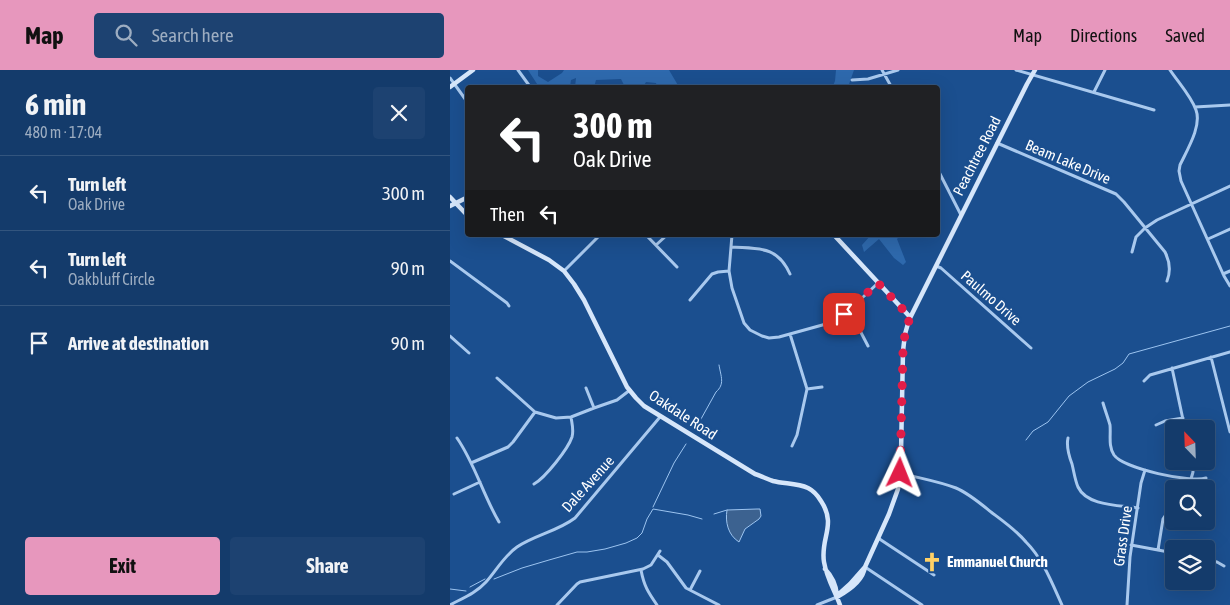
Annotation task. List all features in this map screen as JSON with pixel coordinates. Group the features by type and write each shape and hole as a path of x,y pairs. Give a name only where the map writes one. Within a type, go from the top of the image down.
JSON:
{"street":[{"path":"452,86 473,70"},
{"path":"518,70 529,85"},
{"path":"852,80 868,79 883,72 898,70"},
{"path":"1016,70 1033,72 1154,110"},
{"path":"1094,92 1105,70"},
{"path":"1170,70 1197,113 1195,133 1180,166 1182,187 1230,286"},
{"path":"883,72 890,85"},
{"name":"Peachtree Road","path":"817,605 844,593 853,586 864,572 895,499 900,473 903,351 910,317 1033,72"},
{"path":"450,78 452,86 465,100"},
{"path":"1195,107 1230,105"},
{"name":"Beam Lake Drive","path":"997,143 1116,194 1165,252 1168,259 1169,274 1167,282"},
{"path":"940,174 961,215"},
{"path":"1132,252 1136,237 1145,228 1157,220 1230,186"},
{"path":"450,197 452,204 465,214"},
{"path":"452,204 465,199"},
{"path":"1208,239 1230,229"},
{"name":"Oakdale Road","path":"506,237 549,260 564,271 584,300 630,390 644,406 755,474 773,481 805,486 816,494 826,511 828,521 823,560 836,587 840,605"},
{"path":"564,271 598,237"},
{"path":"648,237 677,267"},
{"path":"656,245 665,237"},
{"path":"732,237 729,271 732,288 742,318 750,330 758,335 770,338 831,322 840,318 878,283"},
{"path":"836,237 910,317"},
{"path":"731,246 762,249 772,252 781,259 790,274"},
{"path":"450,261 509,306"},
{"name":"Paulmo Drive","path":"936,266 941,268 1032,348"},
{"path":"690,300 712,274 729,271"},
{"path":"1223,274 1230,271"},
{"path":"848,311 868,346"},
{"path":"790,334 807,389 797,435 792,446"},
{"path":"450,336 469,353"},
{"path":"1144,381 1150,375 1230,352"},
{"path":"1211,357 1230,432"},
{"path":"1156,425 1165,421 1182,418 1172,368"},
{"path":"497,378 535,412 556,418 571,417 617,400 630,390"},
{"path":"807,389 822,387"},
{"path":"586,388 594,408"},
{"path":"1103,403 1110,425 1110,446 1113,454 1123,463 1168,476 1191,479 1206,478"},
{"path":"471,463 508,447 535,412"},
{"path":"534,484 540,481 554,464 571,439 573,430 571,417"},
{"name":"Dale Avenue","path":"450,605 470,595 480,587 515,548 563,526 575,518 660,417"},
{"path":"457,438 466,451 488,503 499,522"},
{"path":"1068,438 1067,447 1076,481 1085,496 1095,501 1138,508"},
{"name":"Grass Drive","path":"1127,605 1132,545 1145,470"},
{"path":"1191,479 1193,470"},
{"path":"900,473 956,489 970,497 1019,534 1032,548 1046,571 1062,605"},
{"path":"454,494 480,482"},
{"path":"1158,550 1165,517"},
{"path":"878,538 934,575"},
{"path":"1132,545 1165,552"},
{"path":"557,605 576,584 641,570 651,565 659,553 683,585 719,605"},
{"path":"1215,562 1224,566"},
{"path":"865,567 922,605"},
{"path":"641,570 646,589 657,605"},
{"path":"690,590 700,571"}],"shaded area":[{"path":"528,70 538,70 538,76 548,82 564,70 669,70 678,85 656,85 656,83 646,82 644,85 624,85 621,79 596,80 595,85 575,85 576,78 571,80 570,85 538,85"},
{"path":"836,70 854,70 849,85 833,85"},
{"path":"869,237 899,237 897,239 906,262 903,265 894,258 879,239 864,252 862,245"},
{"path":"760,509 761,516 745,529 739,542 732,536 728,528 727,510"}],"waterway":[{"path":"1026,440 1033,431 1048,422 1069,396 1088,382 1115,369 1123,363 1129,354 1230,326"},
{"path":"696,428 721,386 722,380 719,365"},
{"path":"653,507 674,463 686,444"},
{"path":"494,579 522,568 577,552 605,549 626,543 637,538 642,533 653,509 702,519"},
{"path":"714,514 727,510"},
{"path":"470,587 485,579"},
{"path":"450,589 466,591"}],"place":[{"name":"Emmanuel Church","path":"932,562"}],"route":[{"path":"844,314 878,283 910,317 903,351 900,473"}]}
